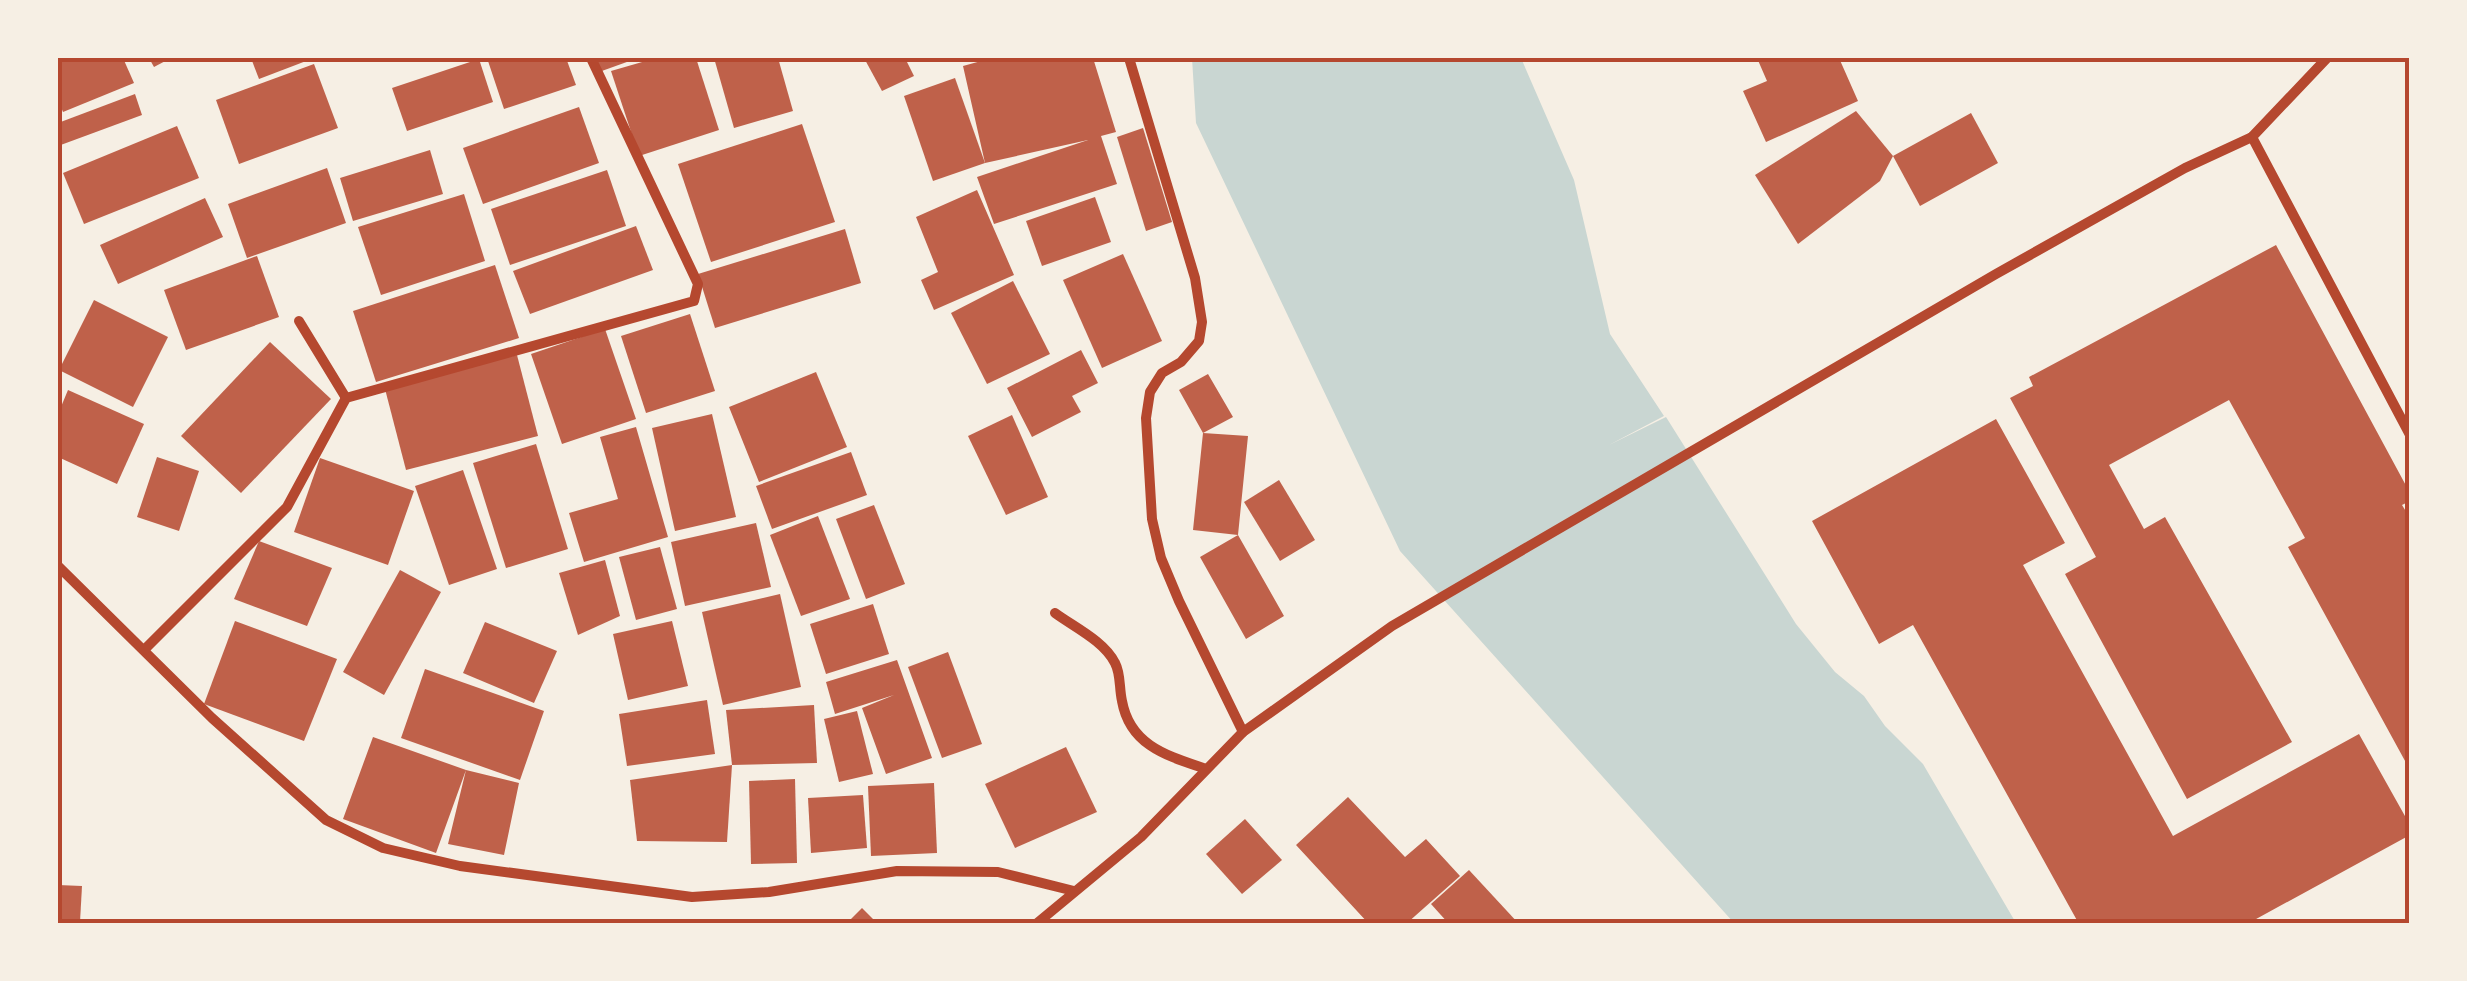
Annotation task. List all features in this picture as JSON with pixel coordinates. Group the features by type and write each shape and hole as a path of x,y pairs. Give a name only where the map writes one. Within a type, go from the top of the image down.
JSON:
{"street":[{"path":"144,650 287,507 346,398 694,301 698,284 591,58"},
{"path":"1129,58 1194,278 1202,322 1199,341 1181,362 1162,373 1150,392 1146,418 1152,520 1161,558 1179,601 1243,732"},
{"path":"1036,924 1141,837 1243,732 1392,626 1996,274 2185,168 2252,137 2327,58"},
{"path":"2252,137 2410,436"},
{"path":"299,321 346,398"},
{"path":"58,566 326,820 383,848 460,866 692,897 768,892 897,871 998,872 1074,891"},
{"path":"1056,613 1108,652 1116,665 1122,704 1134,732 1154,752 1206,770"}],"shaded area":[{"path":"1192,58 1521,58 1574,180 1610,334 1664,416 1609,445 1666,417 1796,624 1835,672 1864,696 1885,726 1923,764 2016,923 1734,923 1400,551 1196,123"}],"building":[{"path":"123,58 134,83 63,112 58,100 58,61"},
{"path":"149,58 171,58 154,67"},
{"path":"251,58 314,58 259,79"},
{"path":"487,58 566,58 576,85 504,109"},
{"path":"593,58 638,58 599,72"},
{"path":"656,58 696,58 719,130 639,156 611,71"},
{"path":"714,58 778,58 793,111 734,128"},
{"path":"864,58 905,58 914,76 882,91"},
{"path":"992,58 1093,58 1116,132 1101,136 1117,184 994,224 977,177 1088,140 985,163 963,66"},
{"path":"1757,58 1839,58 1858,101 1766,142 1743,91 1767,81"},
{"path":"479,59 493,102 407,131 392,88"},
{"path":"314,64 338,128 239,164 216,100"},
{"path":"955,78 985,163 933,181 904,96"},
{"path":"135,94 142,115 58,146 58,123"},
{"path":"579,107 599,163 483,204 463,148"},
{"path":"1856,111 1893,156 1880,181 1798,244 1755,175"},
{"path":"1971,113 1998,163 1920,206 1893,156"},
{"path":"802,124 835,222 711,262 678,164"},
{"path":"177,126 199,178 84,224 63,173"},
{"path":"1143,128 1172,222 1146,231 1117,137"},
{"path":"430,150 443,194 353,221 340,178"},
{"path":"327,168 346,223 247,258 228,204"},
{"path":"607,170 626,226 510,265 491,209"},
{"path":"977,190 1014,275 934,310 921,280 938,272 916,217"},
{"path":"464,194 485,261 381,295 358,227"},
{"path":"1095,197 1111,242 1042,266 1026,221"},
{"path":"205,198 223,237 118,284 100,245"},
{"path":"636,226 653,270 530,314 513,271"},
{"path":"845,229 861,283 715,328 698,274"},
{"path":"2276,245 2410,493 2410,501 2402,505 2410,518 2410,770 2288,547 2305,538 2229,400 2109,465 2144,529 2165,517 2292,742 2187,799 2065,574 2096,557 2010,398 2033,386 2029,377"},
{"path":"1123,254 1162,341 1102,368 1063,280"},
{"path":"257,256 279,317 186,350 164,290"},
{"path":"495,265 519,338 376,382 353,311"},
{"path":"1013,281 1050,354 987,384 951,313"},
{"path":"94,300 168,337 133,407 59,370"},
{"path":"690,314 715,391 646,413 621,336"},
{"path":"605,329 636,419 562,444 531,354"},
{"path":"270,342 331,399 241,493 181,436"},
{"path":"1081,350 1098,383 1072,396 1081,412 1032,437 1007,388"},
{"path":"517,355 538,436 406,470 385,389"},
{"path":"816,372 847,447 759,482 729,407"},
{"path":"1208,374 1233,417 1203,433 1179,390"},
{"path":"68,390 144,424 117,484 58,457 58,414"},
{"path":"712,414 736,517 675,531 652,428"},
{"path":"1012,415 1048,497 1006,515 968,436"},
{"path":"1996,419 2065,543 2023,565 2173,836 2359,734 2410,825 2410,835 2247,924 2094,924 2092,919 2079,924 1913,625 1879,644 1812,521"},
{"path":"636,427 668,537 584,562 569,513 618,499 600,437"},
{"path":"1203,433 1248,436 1238,535 1193,530"},
{"path":"536,444 568,549 506,568 473,463"},
{"path":"851,452 867,495 772,529 756,486"},
{"path":"157,457 199,471 179,531 137,517"},
{"path":"320,458 414,491 388,565 294,532"},
{"path":"463,470 497,569 449,585 415,486"},
{"path":"1279,480 1315,540 1280,561 1244,502"},
{"path":"874,505 905,584 866,599 836,519"},
{"path":"818,516 850,599 801,616 770,535"},
{"path":"756,523 771,587 685,606 671,542"},
{"path":"1238,535 1284,616 1246,639 1200,557"},
{"path":"259,541 332,568 307,626 234,599"},
{"path":"660,547 677,609 636,620 619,557"},
{"path":"605,560 620,616 578,635 559,573"},
{"path":"400,570 441,592 384,695 343,672"},
{"path":"780,594 801,687 723,705 702,612"},
{"path":"873,604 889,654 826,674 810,624"},
{"path":"235,621 337,659 304,741 204,704"},
{"path":"672,621 688,686 628,700 613,634"},
{"path":"485,622 557,651 534,703 463,673"},
{"path":"948,652 982,744 942,758 908,667"},
{"path":"897,660 932,758 886,774 862,708 894,695 835,714 826,682"},
{"path":"425,669 544,711 520,780 401,738"},
{"path":"707,700 715,754 627,766 619,714"},
{"path":"814,705 817,763 732,765 726,710"},
{"path":"857,711 873,774 839,782 824,719"},
{"path":"373,737 466,770 436,853 343,819"},
{"path":"1066,747 1097,812 1015,848 985,784"},
{"path":"732,765 727,842 637,841 630,780"},
{"path":"466,770 519,783 504,855 448,844"},
{"path":"795,779 797,863 751,864 749,781"},
{"path":"934,783 937,853 871,856 868,786"},
{"path":"863,795 867,848 811,853 808,798"},
{"path":"1348,797 1405,857 1426,839 1460,876 1406,924 1369,924 1296,845"},
{"path":"1245,819 1282,860 1242,894 1206,854"},
{"path":"1469,870 1519,924 1449,924 1431,904"},
{"path":"58,885 82,886 80,922 58,921"},
{"path":"862,908 878,924 846,924"}]}
